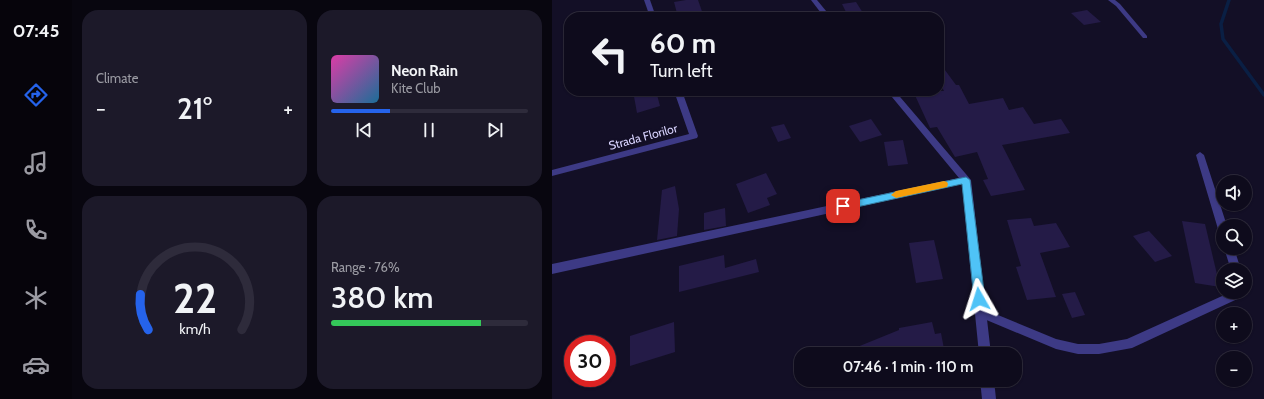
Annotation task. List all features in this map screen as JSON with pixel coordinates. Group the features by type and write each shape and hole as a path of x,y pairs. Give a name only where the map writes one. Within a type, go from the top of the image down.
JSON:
{"street":[{"path":"647,0 651,12"},
{"path":"814,0 824,12"},
{"name":"Strada Florilor","path":"552,173 694,136 680,96"},
{"path":"895,96 966,180 984,347"},
{"path":"552,269 966,180"},
{"path":"987,387 988,399"}],"lane":[{"path":"1111,0 1118,5 1145,37"},
{"path":"1200,156 1220,219"},
{"path":"981,314 1056,344 1078,349 1099,350 1128,344 1227,299"}],"building":[{"path":"698,0 702,12 677,12 674,2"},
{"path":"856,2 862,12 846,12 842,4"},
{"path":"1087,10 1101,22 1084,25 1071,13"},
{"path":"944,69 956,85 959,85 969,104 1003,98 1009,110 1023,107 1034,124 1061,119 1070,133 1002,145 1025,190 991,196 983,180 988,179 977,152 955,157 937,127 930,128 915,96 944,96"},
{"path":"634,96 657,96 660,106 637,113"},
{"path":"871,119 882,135 860,142 849,126"},
{"path":"784,124 791,138 778,142 771,127"},
{"path":"903,140 908,164 888,166 884,142"},
{"path":"766,173 777,194 767,198 770,205 748,213 736,184"},
{"path":"675,186 679,209 677,236 657,240 662,190"},
{"path":"725,208 726,226 704,230 704,213"},
{"path":"1031,218 1034,226 1056,223 1070,247 1040,253 1056,297 1027,300 1016,267 1021,266 1007,220"},
{"path":"1182,221 1205,224 1216,270 1216,286 1195,283"},
{"path":"1149,231 1172,256 1155,262 1133,236"},
{"path":"934,240 943,279 916,283 909,243"},
{"path":"724,255 725,268 756,259 759,272 679,292 679,266"},
{"path":"1075,292 1085,315 1072,318 1062,294"},
{"path":"674,322 675,352 630,366 630,336"},
{"path":"932,322 935,334 941,333 944,347 857,347 899,330 899,328"}],"waterway":[{"path":"1229,0 1221,24 1223,39 1264,95"}],"slow traffic":[{"path":"896,195 944,184"}],"route":[{"path":"843,206 966,180 979,299"}]}
